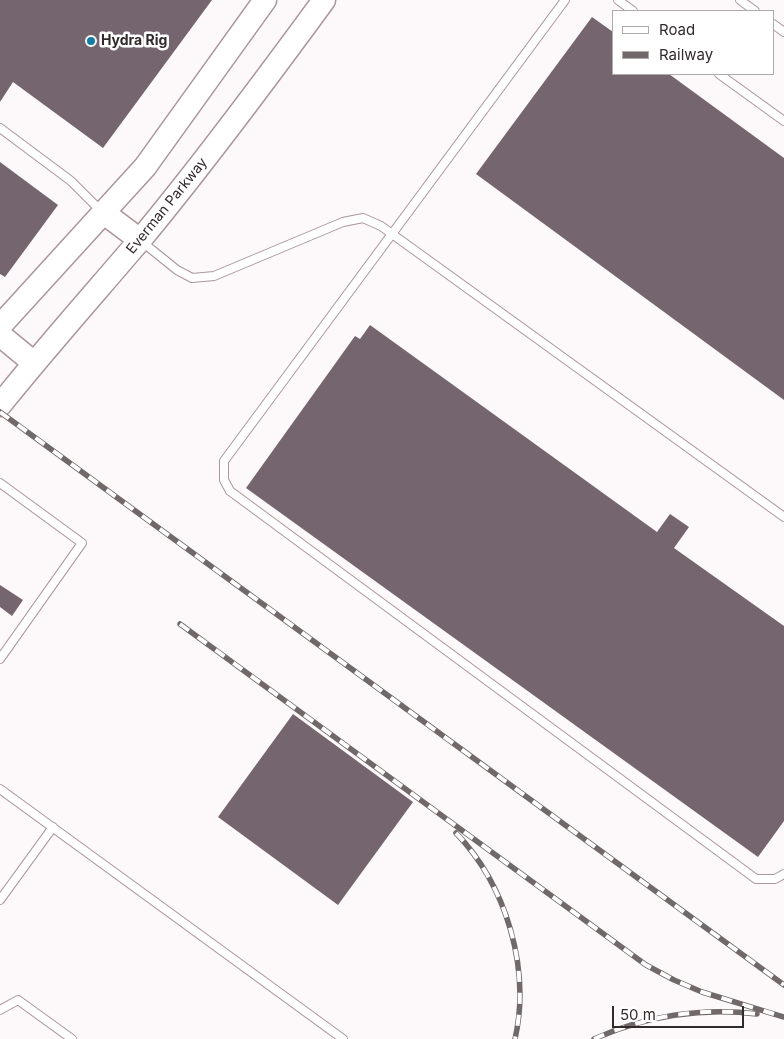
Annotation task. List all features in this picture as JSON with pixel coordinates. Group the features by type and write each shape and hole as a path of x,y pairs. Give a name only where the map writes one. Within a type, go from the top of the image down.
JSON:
{"main road":[{"path":"0,326 145,167 265,0"},
{"name":"Everman Parkway","path":"0,405 140,240 232,125 324,0"},
{"path":"104,213 140,240"},
{"path":"0,335 34,363"}],"lane":[{"path":"564,0 224,461 224,480 230,491 756,879 774,879 784,874"},
{"path":"618,0 632,10"},
{"path":"740,0 754,10"},
{"path":"774,25 784,21"},
{"path":"774,25 784,32"},
{"path":"720,75 784,121"},
{"path":"0,128 71,181 104,213"},
{"path":"140,240 177,270 192,278 214,276 343,222 363,218 381,226 784,517"},
{"path":"0,483 82,543 0,659"},
{"path":"0,789 343,1039"},
{"path":"0,900 53,827"},
{"path":"0,1010 18,1000 72,1039"}],"building":[{"name":"Hydra Rig","path":"0,0 212,0 103,148 13,82 0,102"},
{"path":"592,17 612,31 612,75 670,75 784,158 784,400 476,174"},
{"path":"0,162 58,205 5,277 0,274"},
{"path":"370,325 657,532 670,514 689,527 674,548 784,626 784,821 758,857 246,488 355,336 360,339"},
{"path":"0,585 23,600 12,616 0,607"},
{"path":"293,714 413,802 338,905 218,817"}],"railway":[{"path":"0,412 784,985"},
{"path":"180,624 646,965 702,992 784,1017"},
{"path":"456,833 474,854 489,877 501,902 510,929 517,956 520,984 519,1012 515,1039"},
{"path":"594,1039 633,1024 674,1015 716,1012 757,1014"}],"place":[{"name":"Hydra Rig","path":"91,41"}]}
